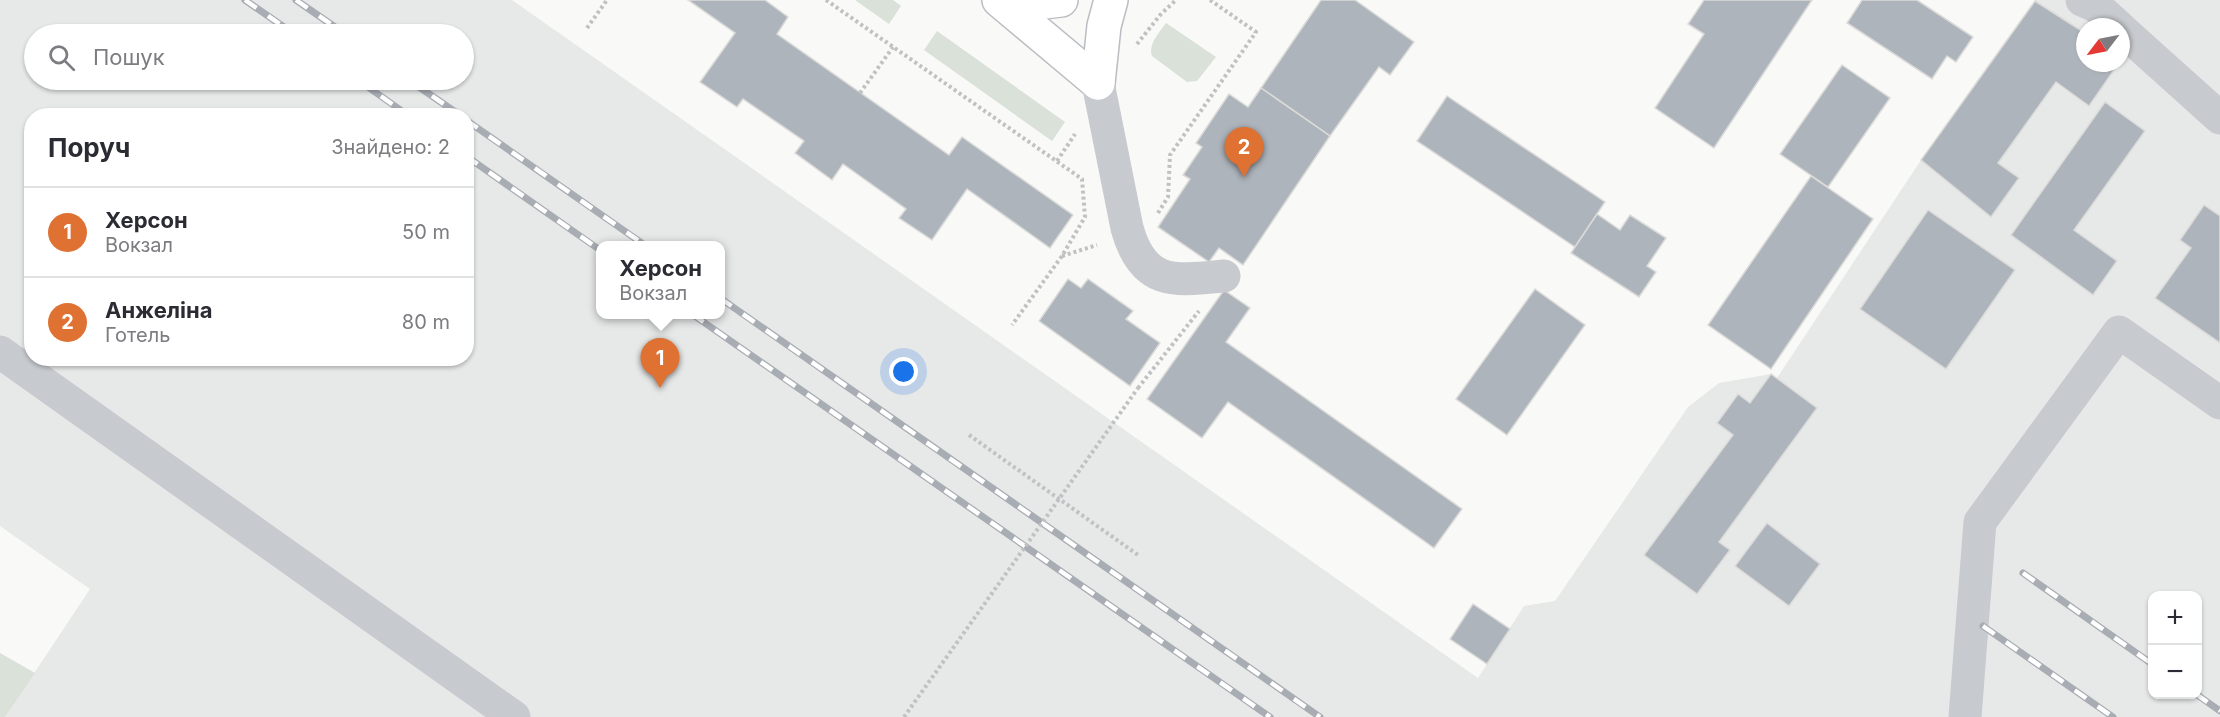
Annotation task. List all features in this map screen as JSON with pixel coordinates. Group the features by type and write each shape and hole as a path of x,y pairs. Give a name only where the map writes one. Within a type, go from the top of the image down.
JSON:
{"main road":[{"path":"999,0 1098,83"},
{"path":"1023,0 1036,3 1061,0"},
{"path":"1098,83 1104,26 1111,0"}],"lane":[{"path":"2082,0 2096,6 2109,18"},
{"path":"2130,37 2220,118"},
{"path":"1098,83 1127,228 1131,243 1140,259 1155,273 1169,279 1224,276"},
{"path":"1965,717 1980,522 2119,332 2220,403"},
{"path":"0,352 514,717"}],"path":[{"path":"587,28 607,0"},
{"path":"826,0 1082,179 1085,217 1062,256 1012,325"},
{"path":"1154,221 1168,197 1170,155 1256,32 1209,0"},
{"path":"861,93 893,47"},
{"path":"904,717 1137,388 1202,306"},
{"path":"969,435 1138,555"}],"shaded area":[{"path":"0,0 512,0 1478,678 1524,606 1555,601 1688,407 1719,383 1771,374 1777,378 1921,160 2035,0 2220,0 2220,717 5,717 90,589 0,526"},
{"path":"855,0 893,0 901,6 889,24"},
{"path":"1166,23 1216,57 1197,81 1187,82 1152,56 1153,43"},
{"path":"937,31 1065,122 1052,141 924,50"},
{"path":"0,653 35,673 5,717 0,717"}],"building":[{"path":"688,0 765,0 788,17 777,34 949,155 962,137 1073,215 1050,248 967,189 932,240 899,218 906,209 843,164 832,180 795,153 804,141 743,99 737,107 700,82 735,33"},
{"path":"1321,0 1355,0 1414,42 1390,75 1379,67 1330,136 1261,88"},
{"path":"1704,0 1812,0 1714,148 1655,108 1704,34 1688,24"},
{"path":"1862,0 1917,0 1973,37 1956,62 1947,56 1932,79 1847,23"},
{"path":"2035,1 2076,27 2076,72 2113,72 2089,106 2056,82 1998,163 2019,178 1991,217 1921,160"},
{"path":"1842,65 1890,98 1828,187 1780,154"},
{"path":"1261,88 1330,136 1243,265 1219,248 1209,262 1158,227 1190,179 1183,175 1202,147 1196,143 1229,94 1248,107"},
{"path":"1447,96 1605,202 1575,247 1417,141"},
{"path":"2105,102 2145,131 2074,230 2117,261 2093,295 2011,235"},
{"path":"1811,176 1873,219 1771,369 1708,325"},
{"path":"2204,205 2220,216 2220,343 2155,298 2191,248 2180,240"},
{"path":"1928,210 2015,270 1946,369 1860,309"},
{"path":"1597,214 1620,230 1630,215 1666,238 1647,266 1656,272 1639,297 1571,253"},
{"path":"1068,279 1081,288 1088,279 1133,311 1126,319 1160,343 1130,386 1039,321"},
{"path":"1535,289 1585,325 1507,435 1456,399"},
{"path":"1224,290 1250,308 1226,342 1462,509 1434,548 1228,402 1202,438 1147,399"},
{"path":"1771,374 1817,408 1719,542 1730,550 1697,594 1644,555 1733,435 1717,423 1738,394 1750,403"},
{"path":"1767,523 1820,564 1789,606 1735,566"},
{"path":"1473,604 1510,629 1487,664 1450,639"}],"railway":[{"path":"245,0 280,24"},
{"path":"296,0 331,24"},
{"path":"372,90 398,108"},
{"path":"423,90 449,108"},
{"path":"474,126 639,241"},
{"path":"474,162 596,247"},
{"path":"725,301 1320,717"},
{"path":"699,319 1270,717"},
{"path":"2023,573 2148,661"},
{"path":"1983,626 2113,717"},
{"path":"2202,698 2220,711"}],"place":[{"name":"Анжеліна","path":"1244,177"},
{"name":"Херсон","path":"660,388"}]}
